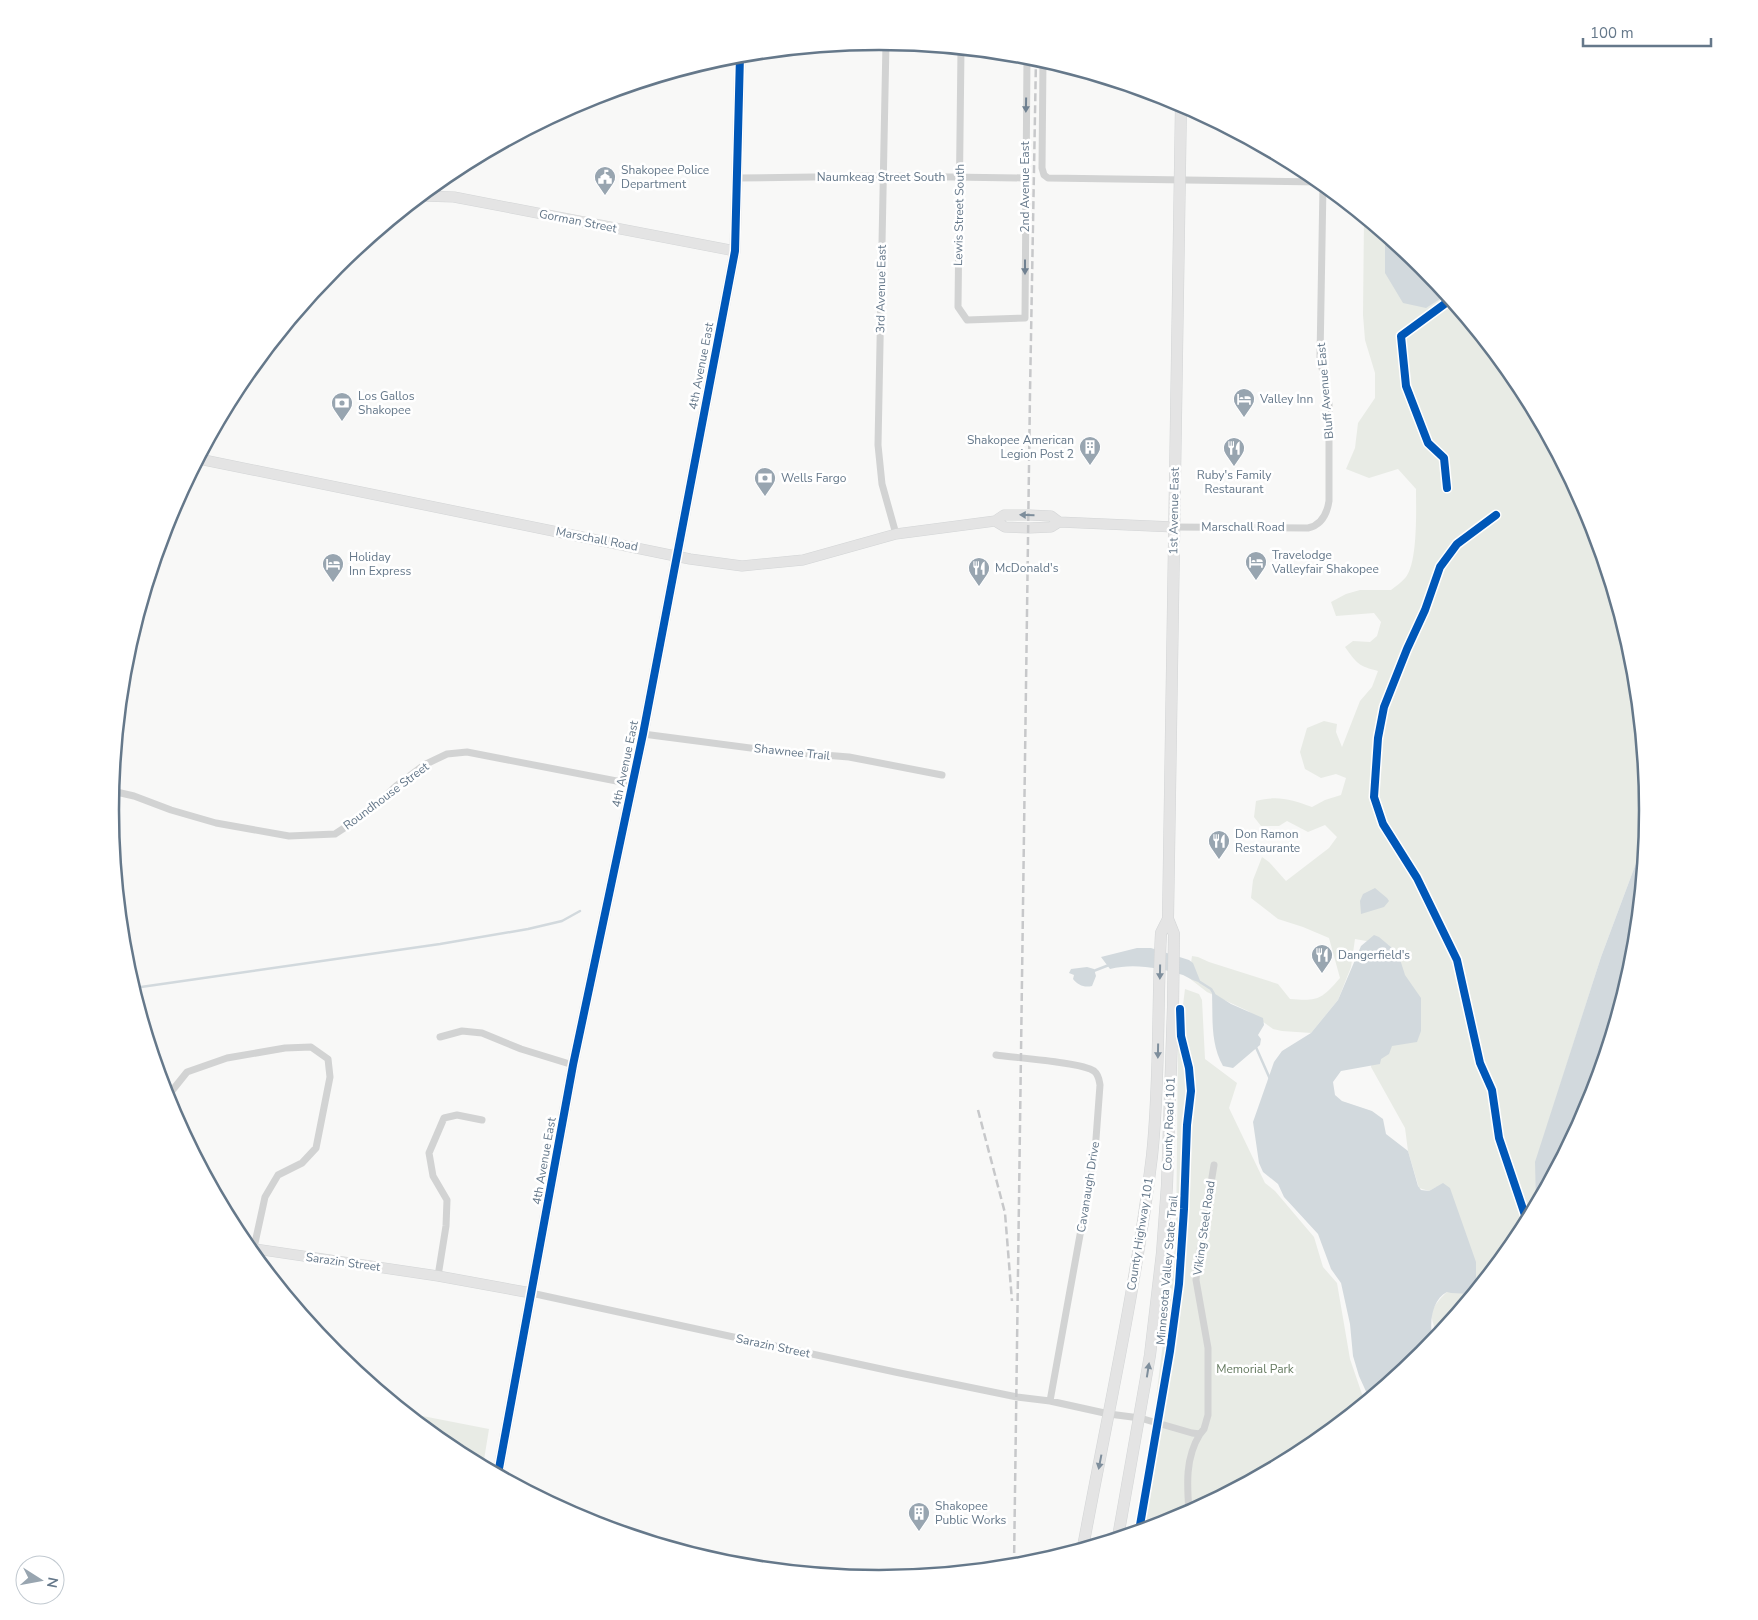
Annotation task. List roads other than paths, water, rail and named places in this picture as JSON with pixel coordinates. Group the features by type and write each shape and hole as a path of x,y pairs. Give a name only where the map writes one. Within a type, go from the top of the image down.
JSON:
{"main road":[{"name":"1st Avenue East","path":"1168,919 1180,112"},
{"name":"County Highway 101","path":"1084,1542 1138,1251 1152,1155 1158,1073 1160,942 1161,933 1168,919"},
{"name":"County Road 101","path":"1119,1531 1154,1331 1162,1252 1167,1185 1173,1007 1174,934 1168,919"}],"street":[{"name":"3rd Avenue East","path":"886,50 878,444 882,484 896,534"},
{"name":"Lewis Street South","path":"961,55 958,307 967,320 1025,318"},
{"name":"4th Avenue East","path":"499,1468 573,1065 642,734 735,251 740,64"},
{"name":"2nd Avenue East","path":"1025,318 1027,65"},
{"name":"2nd Avenue East","path":"1043,69 1042,168 1044,175 1053,179 1179,180"},
{"name":"Naumkeag Street South","path":"738,178 883,176 1025,178"},
{"path":"1179,180 1308,183"},
{"name":"Bluff Avenue East","path":"1308,528 1319,523 1328,509 1329,501 1329,403 1320,358 1322,193"},
{"name":"Gorman Street","path":"433,195 454,197 735,251"},
{"name":"Marschall Road","path":"205,460 676,555 742,566 803,560 896,534 995,520 1004,515 1051,516 1059,522 1174,527 1308,528"},
{"name":"Shawnee Trail","path":"642,734 774,751 850,758 942,775"},
{"name":"Roundhouse Street","path":"120,793 134,796 171,810 216,823 289,836 335,834 368,813 396,786 424,765 447,754 467,752 632,784"},
{"path":"440,1037 462,1031 482,1033 521,1049 573,1065"},
{"path":"173,1090 188,1072 227,1058 285,1048 311,1047 328,1059 330,1077 316,1148 302,1163 278,1175 266,1197 254,1242"},
{"name":"Cavanaugh Drive","path":"996,1055 1077,1065 1094,1071 1098,1076 1100,1085 1095,1152 1050,1401"},
{"path":"438,1276 446,1226 447,1200 432,1176 429,1153 444,1118 457,1115 482,1120"},
{"name":"Viking Steel Road","path":"1188,1504 1188,1466 1193,1447 1204,1429 1208,1415 1208,1348 1196,1280 1214,1166"},
{"name":"Sarazin Street","path":"261,1251 438,1276 531,1293 895,1372 1109,1414"},
{"path":"1109,1414 1140,1418 1200,1434"}],"waterway":[{"path":"141,987 440,944 528,929 562,921 580,911"},
{"path":"1091,972 1109,965"},
{"path":"1200,982 1211,989 1214,994"},
{"path":"1255,1045 1270,1079"}],"railway":[{"path":"1014,1557 1036,67"},
{"path":"978,1110 1005,1213 1012,1301"}],"place":[{"name":"Shakopee Police Department","path":"605,196"},
{"name":"Valley Inn","path":"1244,418"},
{"name":"Los Gallos Shakopee","path":"342,422"},
{"name":"Shakopee American Legion Post 2","path":"1090,466"},
{"name":"Ruby's Family Restaurant","path":"1234,467"},
{"name":"Wells Fargo","path":"765,497"},
{"name":"Travelodge Valleyfair Shakopee","path":"1256,581"},
{"name":"Holiday Inn Express","path":"333,583"},
{"name":"McDonald's","path":"979,587"},
{"name":"Don Ramon Restaurante","path":"1219,860"},
{"name":"Dangerfield's","path":"1322,974"},
{"name":"Shakopee Public Works","path":"919,1532"}],"park label":[{"name":"Memorial Park","path":"1255,1369"}]}
